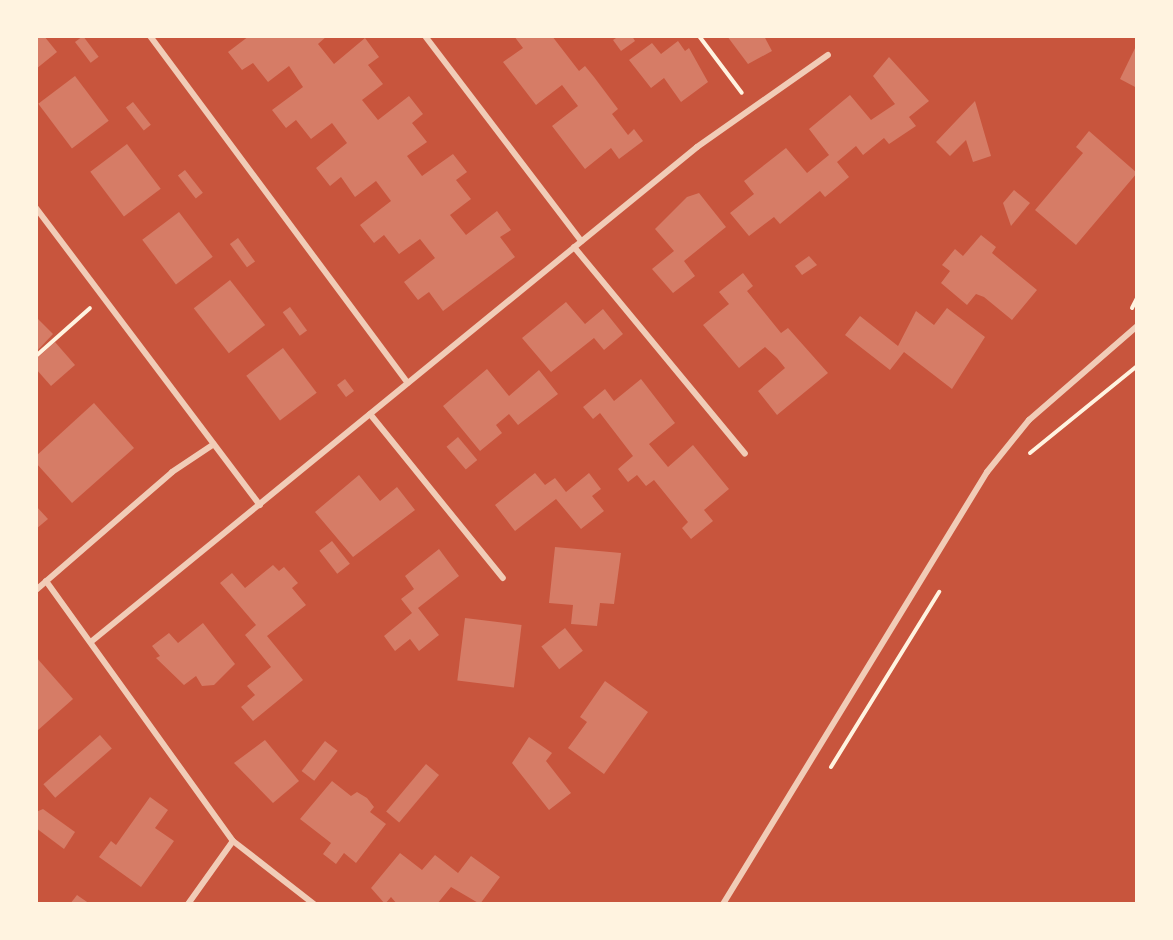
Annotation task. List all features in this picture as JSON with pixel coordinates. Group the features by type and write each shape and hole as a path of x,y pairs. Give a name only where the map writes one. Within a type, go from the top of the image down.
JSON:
{"street":[{"path":"150,36 408,383"},
{"path":"425,36 581,241"},
{"path":"92,641 697,147 755,110 828,55"},
{"path":"36,208 260,505"},
{"path":"574,248 745,454"},
{"path":"723,904 800,785 987,472 1029,420 1137,326"},
{"path":"370,414 503,578"},
{"path":"36,590 172,472 214,444"},
{"path":"46,581 92,641 233,841 314,904"},
{"path":"188,904 233,841"}],"path":[{"path":"699,36 755,110"},
{"path":"36,356 104,296"},
{"path":"1024,460 1137,366"},
{"path":"800,785 842,757 944,584"}],"building":[{"path":"36,36 44,36 57,52 36,69"},
{"path":"83,36 99,57 91,63 75,42"},
{"path":"249,36 327,36 318,44 334,64 365,38 379,57 368,65 383,84 362,100 378,120 409,96 423,114 412,123 427,142 407,156 422,176 453,154 467,172 456,180 471,199 450,215 466,235 497,211 511,230 500,237 515,257 443,311 429,292 418,300 404,282 435,258 420,239 399,254 384,235 374,243 360,225 391,201 376,181 355,197 341,177 330,186 316,168 347,143 332,123 311,139 296,120 286,128 272,110 303,87 289,66 268,82 253,63 242,70 228,52"},
{"path":"514,36 552,36 579,71 585,66 594,77 618,109 612,114 628,135 634,129 643,141 619,159 611,148 585,169 552,126 578,106 562,85 536,105 503,62 523,48"},
{"path":"619,36 632,36 635,41 621,51 613,40"},
{"path":"727,36 764,36 772,51 748,64"},
{"path":"678,41 685,51 689,48 708,82 681,102 664,78 651,88 629,60 652,43 661,54"},
{"path":"1137,44 1137,88 1120,79"},
{"path":"889,57 929,101 909,117 916,126 889,144 884,138 863,155 856,146 837,162 849,177 825,197 820,191 780,224 774,217 749,236 730,213 754,194 744,181 786,148 807,173 829,155 809,129 850,95 871,120 895,104 873,76"},
{"path":"75,76 109,121 72,148 38,104"},
{"path":"975,101 991,156 973,162 966,140 950,156 936,142"},
{"path":"133,102 151,125 144,130 126,108"},
{"path":"1089,131 1137,173 1076,245 1035,210 1083,153 1076,147"},
{"path":"127,144 161,189 124,216 90,172"},
{"path":"185,170 203,193 196,198 178,176"},
{"path":"1014,190 1030,203 1011,226 1003,203"},
{"path":"699,193 726,227 684,261 695,276 673,293 652,269 674,251 655,229 687,197"},
{"path":"179,212 213,257 176,284 142,240"},
{"path":"981,235 996,247 992,253 1037,290 1012,320 984,297 976,294 967,305 941,283 950,271 942,265 955,249 963,256"},
{"path":"238,238 255,261 247,267 230,244"},
{"path":"809,256 817,265 802,275 795,266"},
{"path":"743,273 753,286 747,291 781,333 788,328 828,373 777,415 758,391 785,368 777,358 765,347 739,368 703,325 729,304 719,292"},
{"path":"230,280 265,325 229,353 194,308"},
{"path":"566,302 585,324 603,309 623,334 604,350 594,338 551,372 522,338"},
{"path":"290,307 307,330 300,336 283,312"},
{"path":"947,308 985,337 952,389 904,352 890,370 845,335 860,316 898,346 916,311 934,325"},
{"path":"36,317 53,334 36,352"},
{"path":"55,342 75,365 51,386 36,369 36,359"},
{"path":"283,348 317,393 280,420 246,376"},
{"path":"487,369 509,396 539,370 558,394 518,425 509,414 496,425 502,433 480,451 443,406"},
{"path":"345,379 354,391 346,397 337,385"},
{"path":"641,379 675,423 649,444 668,467 693,445 729,489 704,510 713,521 691,539 682,528 688,522 654,480 646,486 637,475 628,482 618,469 633,456 600,413 593,419 583,407 605,389 614,401"},
{"path":"94,403 134,448 72,503 36,463 36,456"},
{"path":"458,437 477,460 466,470 447,447"},
{"path":"535,473 545,485 555,478 566,492 589,473 601,489 592,496 604,511 581,529 556,499 515,531 495,505"},
{"path":"359,475 380,501 397,487 415,510 353,557 315,512"},
{"path":"36,506 48,519 36,529"},
{"path":"332,541 350,564 337,574 319,551"},
{"path":"555,547 621,553 614,604 600,603 597,626 571,624 573,605 549,603"},
{"path":"439,549 459,576 418,608 439,635 419,651 410,639 395,651 384,636 412,613 401,599 414,589 405,576"},
{"path":"273,565 279,571 284,567 298,583 292,588 306,605 267,636 303,680 253,721 241,707 255,695 247,686 271,667 245,635 256,625 220,583 232,573 245,588"},
{"path":"465,618 522,625 514,687 457,681"},
{"path":"203,623 235,664 214,685 202,686 196,676 184,685 156,658 160,656 152,646 169,633 178,643"},
{"path":"565,628 583,651 559,669 541,646"},
{"path":"36,657 73,699 37,731 36,730"},
{"path":"605,681 648,712 604,774 568,748 587,722 580,717"},
{"path":"100,735 112,749 55,798 43,784"},
{"path":"529,737 552,753 546,761 571,793 549,810 512,763"},
{"path":"265,740 299,781 273,803 234,763"},
{"path":"325,741 338,751 314,781 302,771"},
{"path":"426,764 439,775 399,822 386,811"},
{"path":"332,781 351,796 357,792 367,798 374,807 370,812 386,824 356,863 344,853 336,864 323,854 331,843 300,819"},
{"path":"150,797 168,810 155,828 174,841 141,887 99,857 111,841 116,845"},
{"path":"43,809 75,832 64,849 36,828 36,812"},
{"path":"400,853 422,870 435,855 458,873 471,856 500,877 480,904 451,887 437,904 397,904 391,897 385,904 371,888"},
{"path":"77,895 90,904 70,904"}]}
